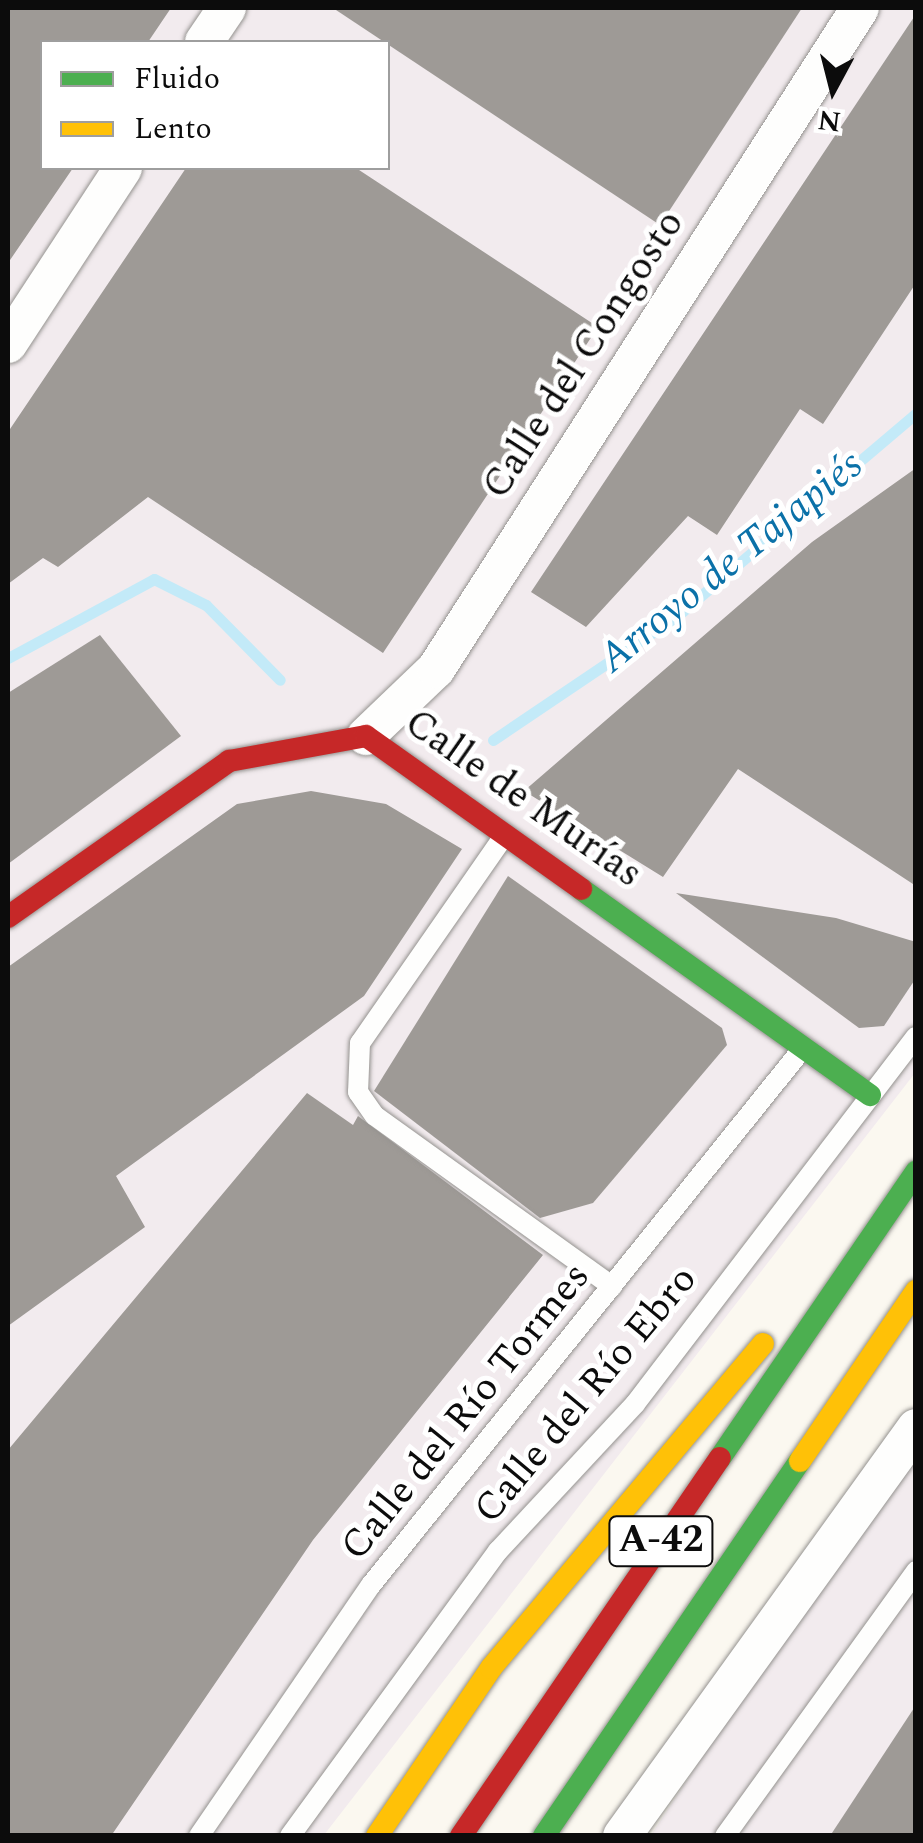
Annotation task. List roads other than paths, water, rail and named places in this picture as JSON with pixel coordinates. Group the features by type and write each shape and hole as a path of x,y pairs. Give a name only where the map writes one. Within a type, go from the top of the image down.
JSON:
{"main road":[{"name":"Calle de Murías","path":"8,916 229,761 366,736 870,1096"},
{"name":"A-42","path":"460,1836 860,1247 916,1172"},
{"path":"376,1836 491,1668 714,1396 860,1247"},
{"name":"A-42","path":"544,1836 916,1291"},
{"path":"891,1327 916,1302"}],"street":[{"path":"205,40 227,8"},
{"name":"Calle del Congosto","path":"366,736 436,669 860,8"},
{"path":"8,344 122,170"},
{"path":"622,1836 916,1428"}],"lane":[{"path":"505,834 360,1043 358,1092 375,1116 612,1286"},
{"name":"Calle del Río Ebro","path":"290,1836 498,1552 635,1404 916,1036"},
{"name":"Calle del Río Tormes","path":"199,1836 371,1585 805,1046"},
{"path":"725,1836 916,1571"},
{"path":"313,1802 313,1836"}],"waterway":[{"name":"Arroyo de Tajapiés","path":"493,740 677,616 916,413"},
{"name":"Arroyo de Tajapiés","path":"8,658 154,579 206,605 280,680"}]}
